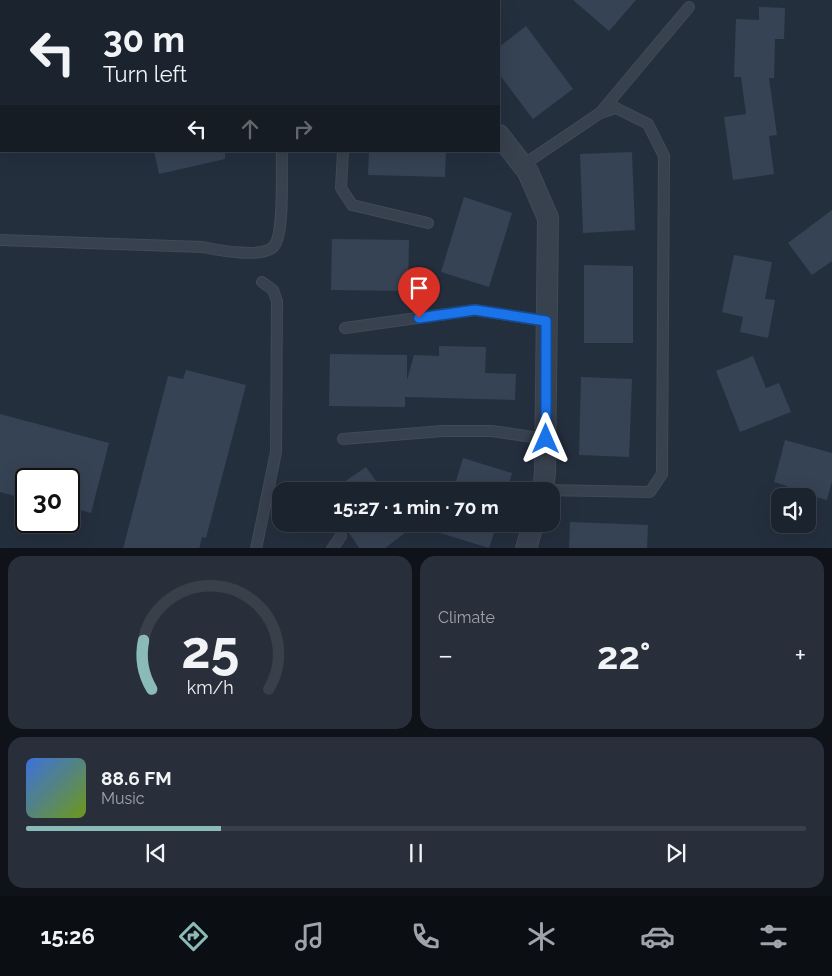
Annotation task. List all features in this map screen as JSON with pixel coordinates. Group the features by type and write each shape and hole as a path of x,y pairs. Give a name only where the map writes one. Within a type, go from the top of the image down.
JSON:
{"street":[{"path":"500,136 524,165 548,218 546,439 544,482"},
{"path":"526,548 531,532"}],"lane":[{"path":"524,165 600,113 689,8"},
{"path":"560,491 650,492 662,474 664,156 648,124 616,108 600,113"},
{"path":"0,240 203,247 220,251 267,251 274,247 280,233 282,152"},
{"path":"343,152 341,188 352,205 428,223"},
{"path":"256,548 276,452 277,301 273,290 262,282"},
{"path":"345,328 475,310 546,321"},
{"path":"343,439 443,431 492,431 546,439"},
{"path":"332,548 340,536"}],"building":[{"path":"573,0 636,0 609,31"},
{"path":"759,7 785,8 784,39 775,39 774,78 769,78 777,135 769,136 774,174 733,180 724,117 746,114 741,77 734,77 736,19 759,20"},
{"path":"526,26 573,89 533,119 500,75 500,46"},
{"path":"154,152 225,152 225,159 159,174"},
{"path":"369,152 446,152 445,177 368,175"},
{"path":"632,152 635,230 583,233 580,154"},
{"path":"464,197 512,213 489,287 441,272"},
{"path":"832,210 832,261 812,275 788,243"},
{"path":"332,239 409,240 408,291 331,290"},
{"path":"734,255 772,262 765,299 775,300 768,338 740,332 743,317 722,312"},
{"path":"584,265 633,266 633,343 584,343"},
{"path":"439,346 486,347 485,373 516,374 515,400 405,397 405,407 329,406 330,354 407,355 407,380 414,355 439,356"},
{"path":"753,356 766,388 779,383 791,412 740,432 716,371"},
{"path":"186,370 246,385 206,538 202,537 199,548 123,548 168,376 183,379"},
{"path":"581,377 632,379 629,457 579,455"},
{"path":"0,414 109,443 91,513 80,510 80,468 15,468 15,496 0,492"},
{"path":"785,440 832,453 832,481 827,500 816,497 816,488 786,488 787,486 774,482"},
{"path":"463,458 512,473 510,482 456,482"},
{"path":"366,467 377,482 344,482"},
{"path":"570,522 648,525 647,548 569,548"},
{"path":"348,532 406,532 385,548 359,548"},
{"path":"440,532 494,532 489,548"}],"route":[{"path":"419,318 475,310 546,321 546,439"}]}
